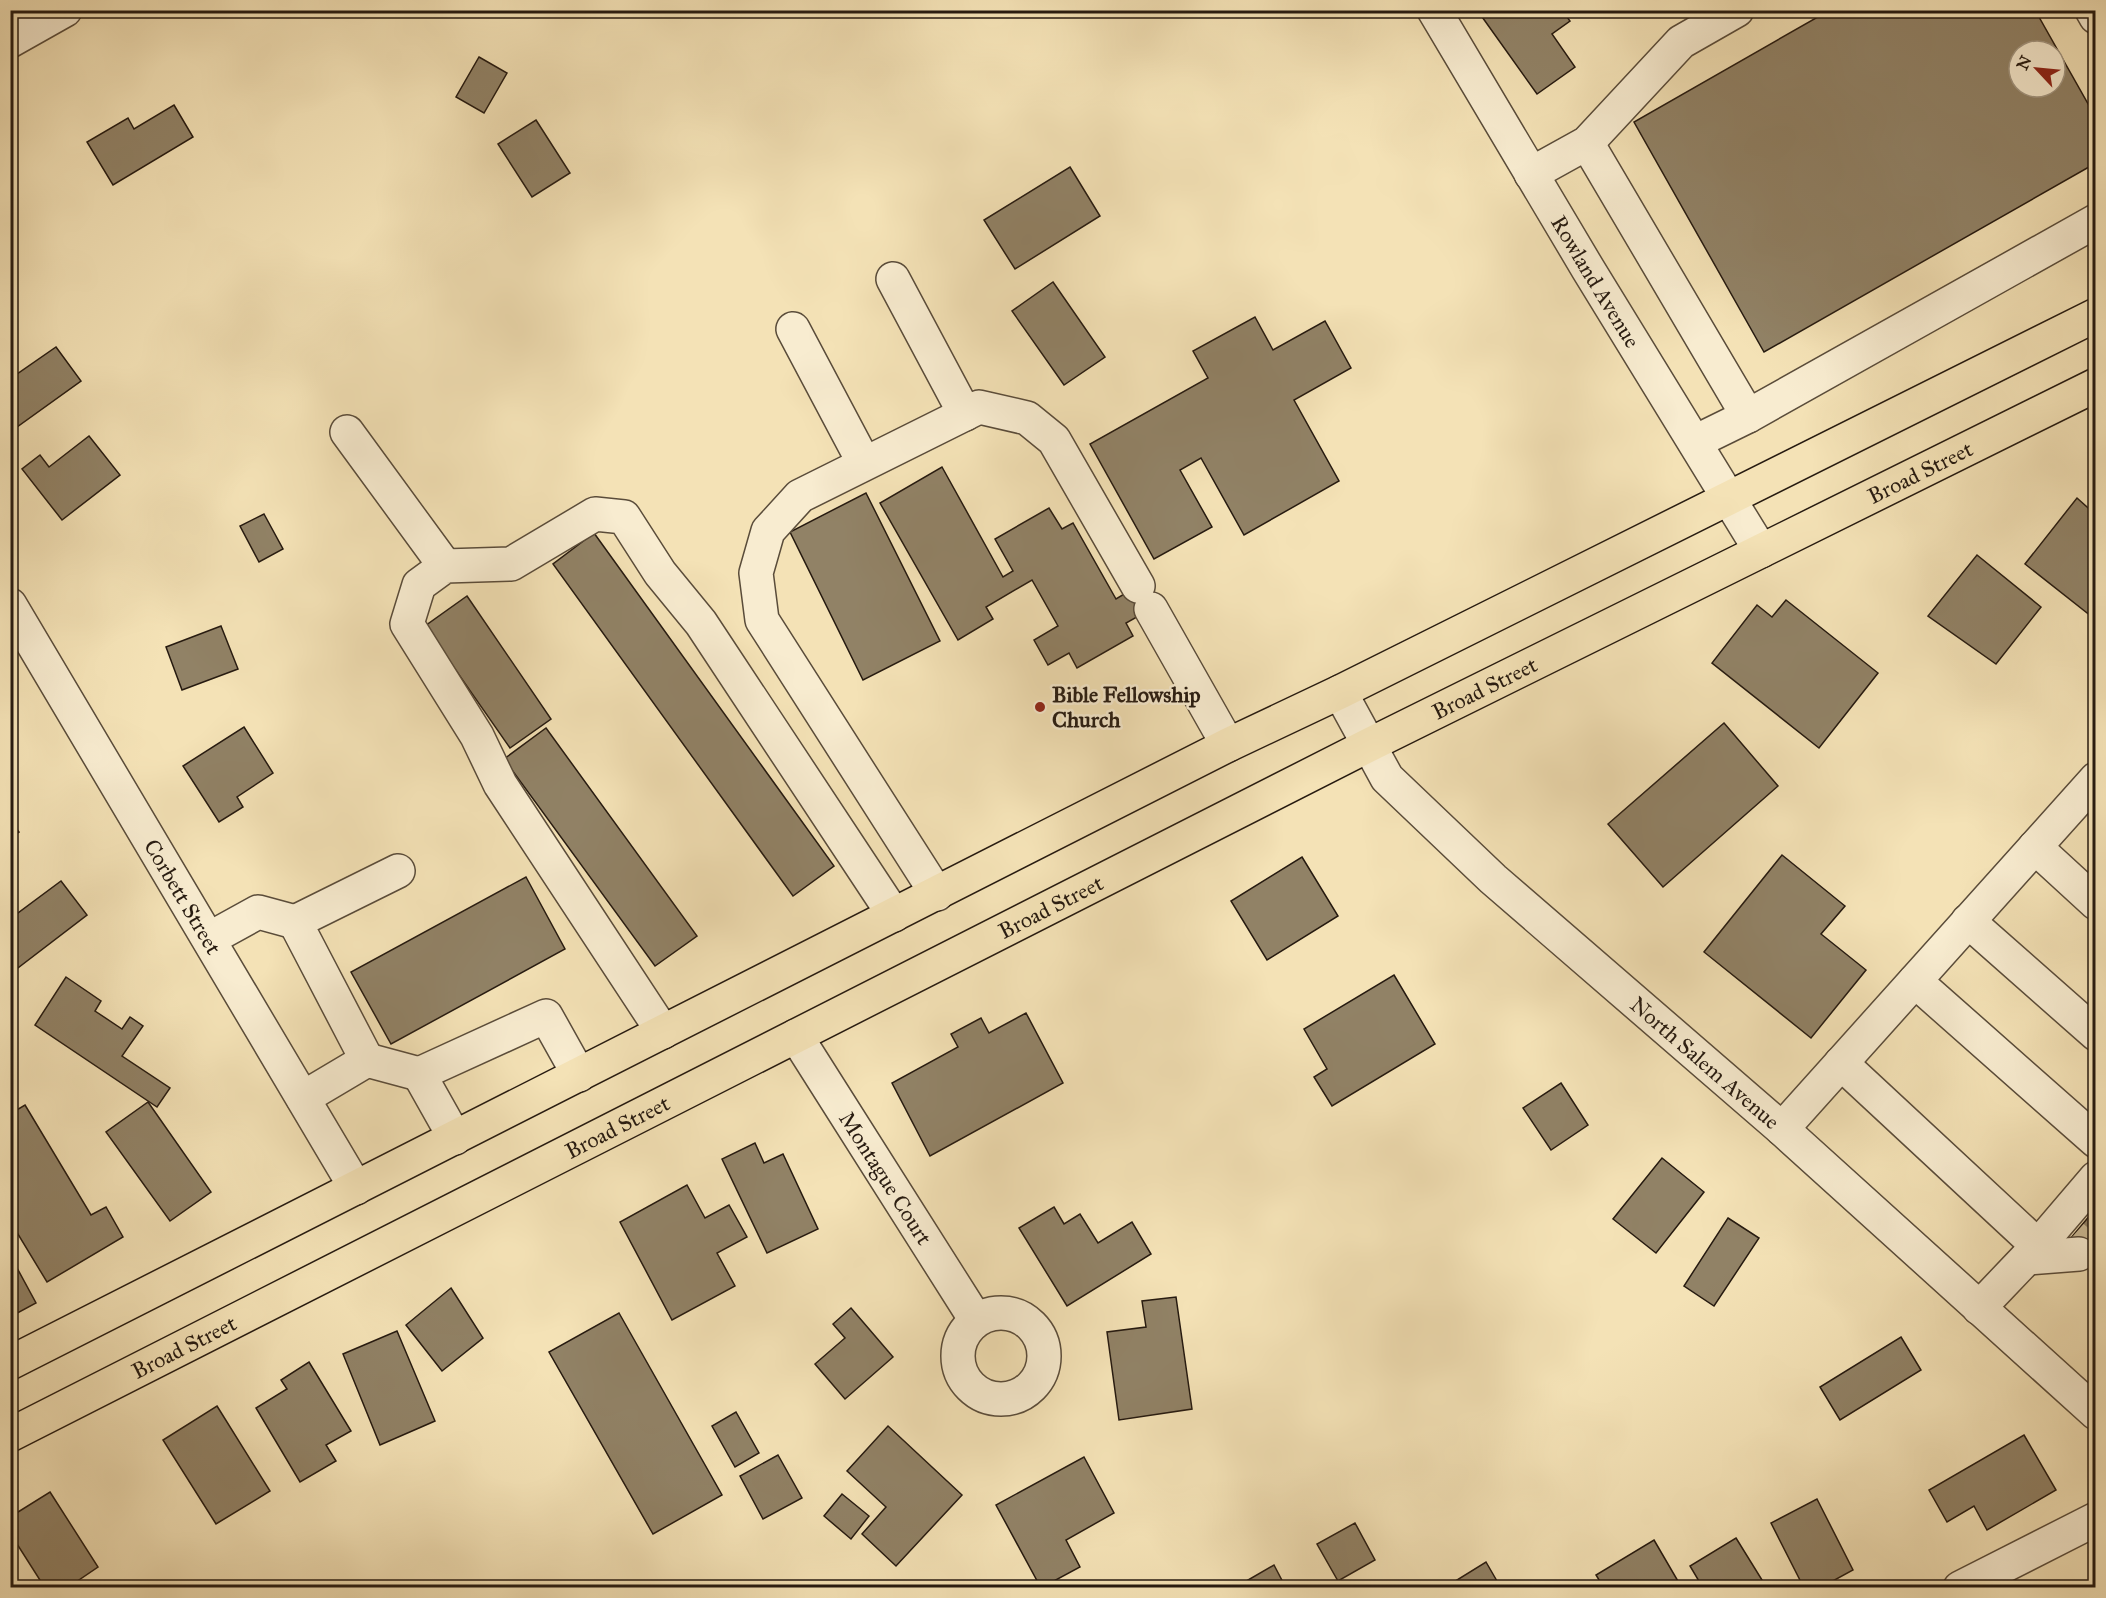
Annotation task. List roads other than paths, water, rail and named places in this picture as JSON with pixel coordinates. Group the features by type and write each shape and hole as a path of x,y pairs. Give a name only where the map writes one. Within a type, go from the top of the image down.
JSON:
{"main road":[{"path":"10,1363 1228,745 1340,692 2096,315"},
{"name":"Broad Street","path":"10,1435 1369,746 2096,385"}],"street":[{"path":"10,41 65,10"},
{"name":"Rowland Avenue","path":"1434,10 1761,551"},
{"path":"1532,174 1587,142 1681,42 1737,10"},
{"path":"2092,10 2096,17"},
{"path":"1587,142 1748,416"},
{"path":"1695,442 1748,416 2096,221"},
{"path":"893,279 964,414"},
{"path":"793,329 864,463"},
{"path":"937,894 762,620 756,573 768,531 800,496 864,463 979,407 1027,418 1054,440 1228,745"},
{"path":"347,432 445,566"},
{"path":"663,1032 500,784 477,736 407,624 419,585 445,566 511,564 595,514 624,518 660,573 701,623 894,915"},
{"name":"Corbett Street","path":"10,605 356,1188"},
{"name":"North Salem Avenue","path":"1340,692 1387,778 1493,879 1782,1129 2096,1413"},
{"path":"1782,1129 2096,779"},
{"path":"2035,847 2096,903"},
{"path":"208,939 258,912 295,922 398,871"},
{"path":"1968,921 2096,1034"},
{"path":"295,922 367,1060"},
{"path":"1915,981 2096,1141"},
{"path":"303,1098 367,1060 419,1074 546,1016 579,1075"},
{"name":"Montague Court","path":"796,1036 976,1320"},
{"path":"1841,1063 2032,1252 2079,1254"},
{"path":"419,1074 455,1138"},
{"path":"1979,1308 2032,1252 2096,1178"},
{"path":"1960,1587 2096,1519"}],"tunnel":[{"path":"2079,1254 2096,1235"}],"place":[{"name":"Bible Fellowship Church","path":"1040,707"}]}
